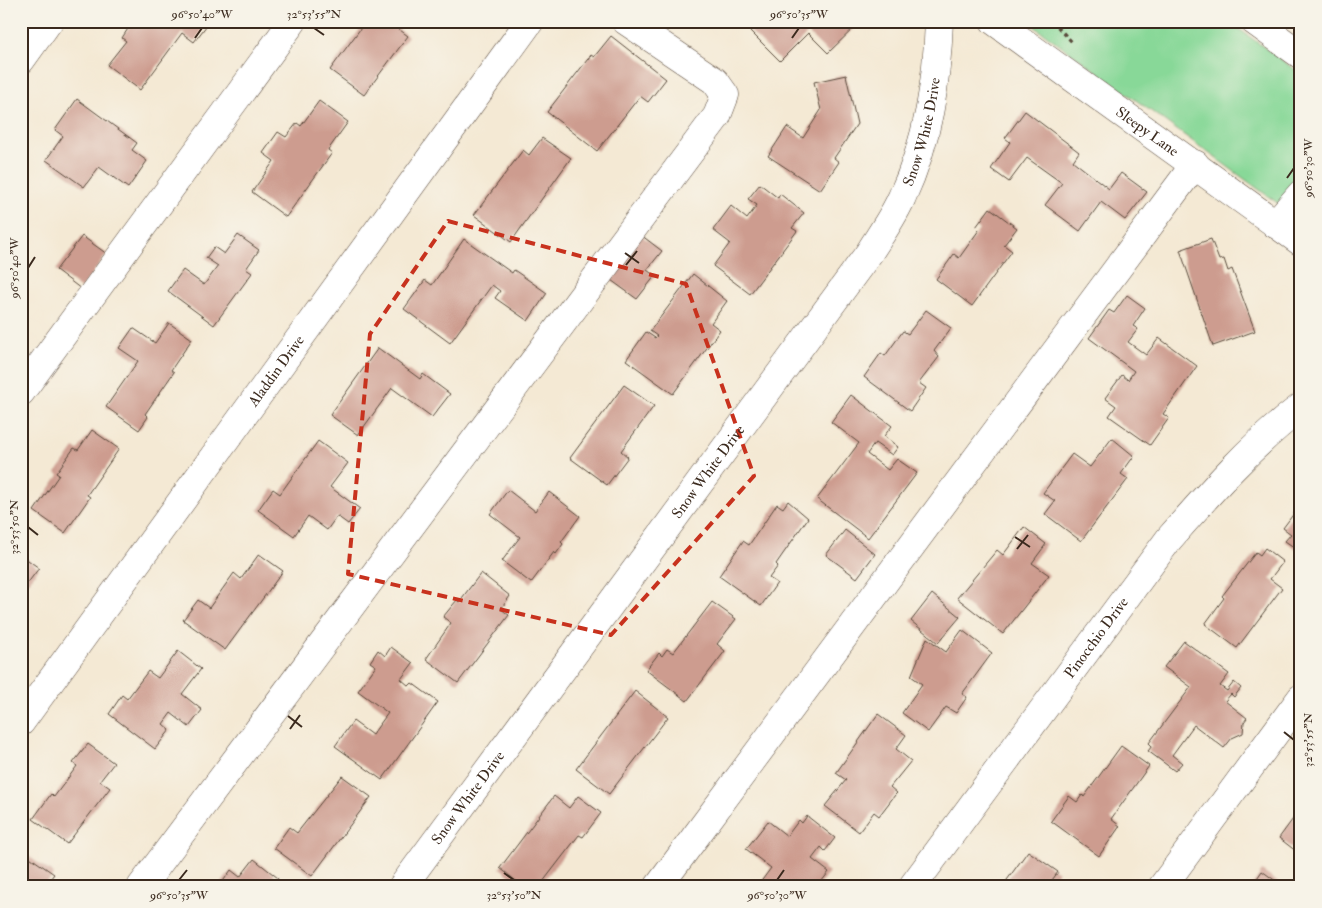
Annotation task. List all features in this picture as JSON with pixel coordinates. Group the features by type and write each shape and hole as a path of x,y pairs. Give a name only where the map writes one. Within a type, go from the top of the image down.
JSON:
{"street":[{"path":"21,60 49,21"},
{"path":"21,392 293,21"},
{"name":"Aladdin Drive","path":"21,722 530,21"},
{"path":"141,887 717,116 725,95 715,81 626,21"},
{"name":"Snow White Drive","path":"402,887 870,253 902,197 926,132 938,62 939,21"},
{"name":"Sleepy Lane","path":"994,21 1301,242"},
{"path":"1254,21 1301,55"},
{"path":"658,887 1195,164"},
{"path":"1275,224 1301,194"},
{"name":"Pinocchio Drive","path":"912,887 1169,539 1214,487 1280,423 1301,407"},
{"path":"1162,887 1301,698"}],"highlighted area":[{"path":"448,221 686,284 754,476 611,635 348,574 370,334"}],"green space":[{"path":"1027,21 1228,21 1301,74 1301,220"}],"building":[{"path":"140,21 210,21 194,42 182,33 140,90 107,65 126,41 122,38 131,24 135,27"},
{"path":"366,21 388,21 408,36 364,95 330,70"},
{"path":"759,21 860,22 828,53 808,33 780,61 750,31"},
{"path":"611,36 666,79 648,102 640,96 597,151 547,112 591,55 594,57"},
{"path":"846,75 857,124 834,158 839,162 820,190 768,156 787,127 803,138 821,110 814,82"},
{"path":"77,99 137,143 132,150 147,161 128,188 99,167 84,187 46,160 63,136 55,130"},
{"path":"319,101 348,122 328,150 332,153 286,217 252,192 274,161 263,153 278,132 286,137 297,123 301,126"},
{"path":"1025,111 1079,152 1073,161 1109,189 1121,173 1147,192 1125,220 1101,202 1080,231 1045,205 1062,183 1027,158 1009,182 991,169 1010,142 1005,138"},
{"path":"542,138 571,158 511,242 474,215 523,150 529,155"},
{"path":"760,184 778,198 780,194 804,213 792,228 797,231 750,294 713,266 730,243 713,230 731,206 747,219 757,205 748,199"},
{"path":"990,208 1017,228 1004,245 1012,251 972,306 936,279 954,254 959,258 979,230 976,227"},
{"path":"21,227 29,232 21,243"},
{"path":"637,232 662,251 647,270 655,276 637,299 604,275"},
{"path":"238,235 259,250 246,269 252,273 214,325 168,291 183,270 204,285 218,266 206,258 214,247 224,254"},
{"path":"82,236 107,254 81,289 56,270"},
{"path":"464,239 512,273 514,270 547,293 528,321 495,298 500,291 492,285 450,343 404,309 425,280 432,285"},
{"path":"1211,239 1219,260 1224,259 1228,271 1232,269 1255,331 1213,346 1180,250"},
{"path":"693,274 727,301 711,323 720,330 673,394 626,360 646,332 655,338 657,336 650,331"},
{"path":"1127,295 1145,308 1133,326 1138,329 1128,342 1146,355 1159,338 1197,366 1163,414 1169,418 1150,445 1109,416 1116,406 1105,398 1122,375 1128,380 1134,371 1089,338 1109,310 1114,313"},
{"path":"926,310 951,328 934,351 939,357 919,383 926,388 910,411 864,377 881,353 885,356 903,331 908,334"},
{"path":"169,323 192,339 171,370 174,372 145,414 148,417 139,430 106,407 138,361 119,348 133,328 155,343"},
{"path":"378,348 420,379 423,374 450,394 432,417 392,388 358,435 330,415"},
{"path":"624,385 654,406 621,451 628,457 607,485 570,458"},
{"path":"851,395 892,426 884,436 898,447 892,455 875,443 867,454 888,470 897,459 917,473 868,538 817,499 859,443 831,422"},
{"path":"92,430 119,449 87,495 90,497 65,533 34,511 59,475 56,473 74,448 78,450"},
{"path":"1112,438 1134,456 1121,474 1128,479 1081,541 1045,514 1055,501 1043,493 1072,454 1090,467"},
{"path":"318,441 348,463 330,487 360,509 348,524 337,516 327,530 308,516 294,536 258,510 273,489 280,494"},
{"path":"508,490 535,511 549,492 580,516 561,542 563,544 556,554 554,552 531,583 502,561 520,537 490,514"},
{"path":"788,501 808,518 776,564 778,566 769,578 777,583 761,606 719,576 743,541 749,545 777,504 783,508"},
{"path":"1301,504 1301,552 1285,541 1291,534 1283,528"},
{"path":"1024,527 1046,544 1032,563 1049,575 1003,634 957,598 997,550 1003,555"},
{"path":"845,530 875,554 857,578 826,555"},
{"path":"1265,548 1283,562 1270,579 1282,588 1237,648 1205,624 1224,598 1222,596 1256,552 1260,555"},
{"path":"259,554 283,571 225,650 183,620 198,600 209,608 234,573 241,579"},
{"path":"21,555 39,568 21,592"},
{"path":"481,573 510,596 501,609 509,615 458,683 426,659 451,623 443,617 457,600 459,602"},
{"path":"932,594 960,617 938,643 911,621"},
{"path":"712,602 736,619 717,644 725,651 687,701 646,670 659,653 662,656 667,649 673,653"},
{"path":"962,630 992,653 962,694 967,697 956,713 946,707 928,732 902,713 922,684 911,676 927,638 946,652"},
{"path":"1184,641 1229,674 1220,686 1227,691 1234,682 1241,688 1234,697 1231,694 1225,701 1247,718 1244,722 1243,733 1232,738 1224,748 1194,725 1172,755 1182,763 1175,771 1148,751 1152,746 1149,743 1191,687 1164,667"},
{"path":"391,647 413,663 401,679 409,686 412,683 438,702 382,780 335,746 353,721 372,735 388,713 358,691 376,666 370,662 378,650 385,656"},
{"path":"178,651 201,669 182,694 202,710 189,727 171,713 163,724 170,730 155,749 109,714 122,695 127,699 148,671 158,678"},
{"path":"635,691 668,717 609,794 576,769"},
{"path":"878,714 906,735 896,749 911,761 890,787 897,793 879,816 874,812 859,832 825,806 846,780 836,773"},
{"path":"88,744 114,763 100,781 110,788 67,844 33,819 51,794 54,797 77,766 73,763"},
{"path":"1121,746 1149,766 1111,819 1120,826 1099,856 1051,821 1069,796 1077,802 1082,795 1084,797"},
{"path":"342,776 371,797 312,876 274,848 289,827 297,833"},
{"path":"554,796 569,808 578,796 601,813 583,837 579,835 539,887 524,887 500,868"},
{"path":"1301,808 1301,855 1279,838"},
{"path":"807,816 835,838 825,851 821,847 812,859 829,872 817,887 757,887 771,868 746,849 768,821 787,836 799,820 802,823"},
{"path":"21,851 54,874 44,887 21,887"},
{"path":"1028,851 1058,872 1047,887 1002,887"},
{"path":"254,859 278,878 272,887 219,887 231,870 240,877"},
{"path":"1262,871 1284,887 1251,887"}]}
